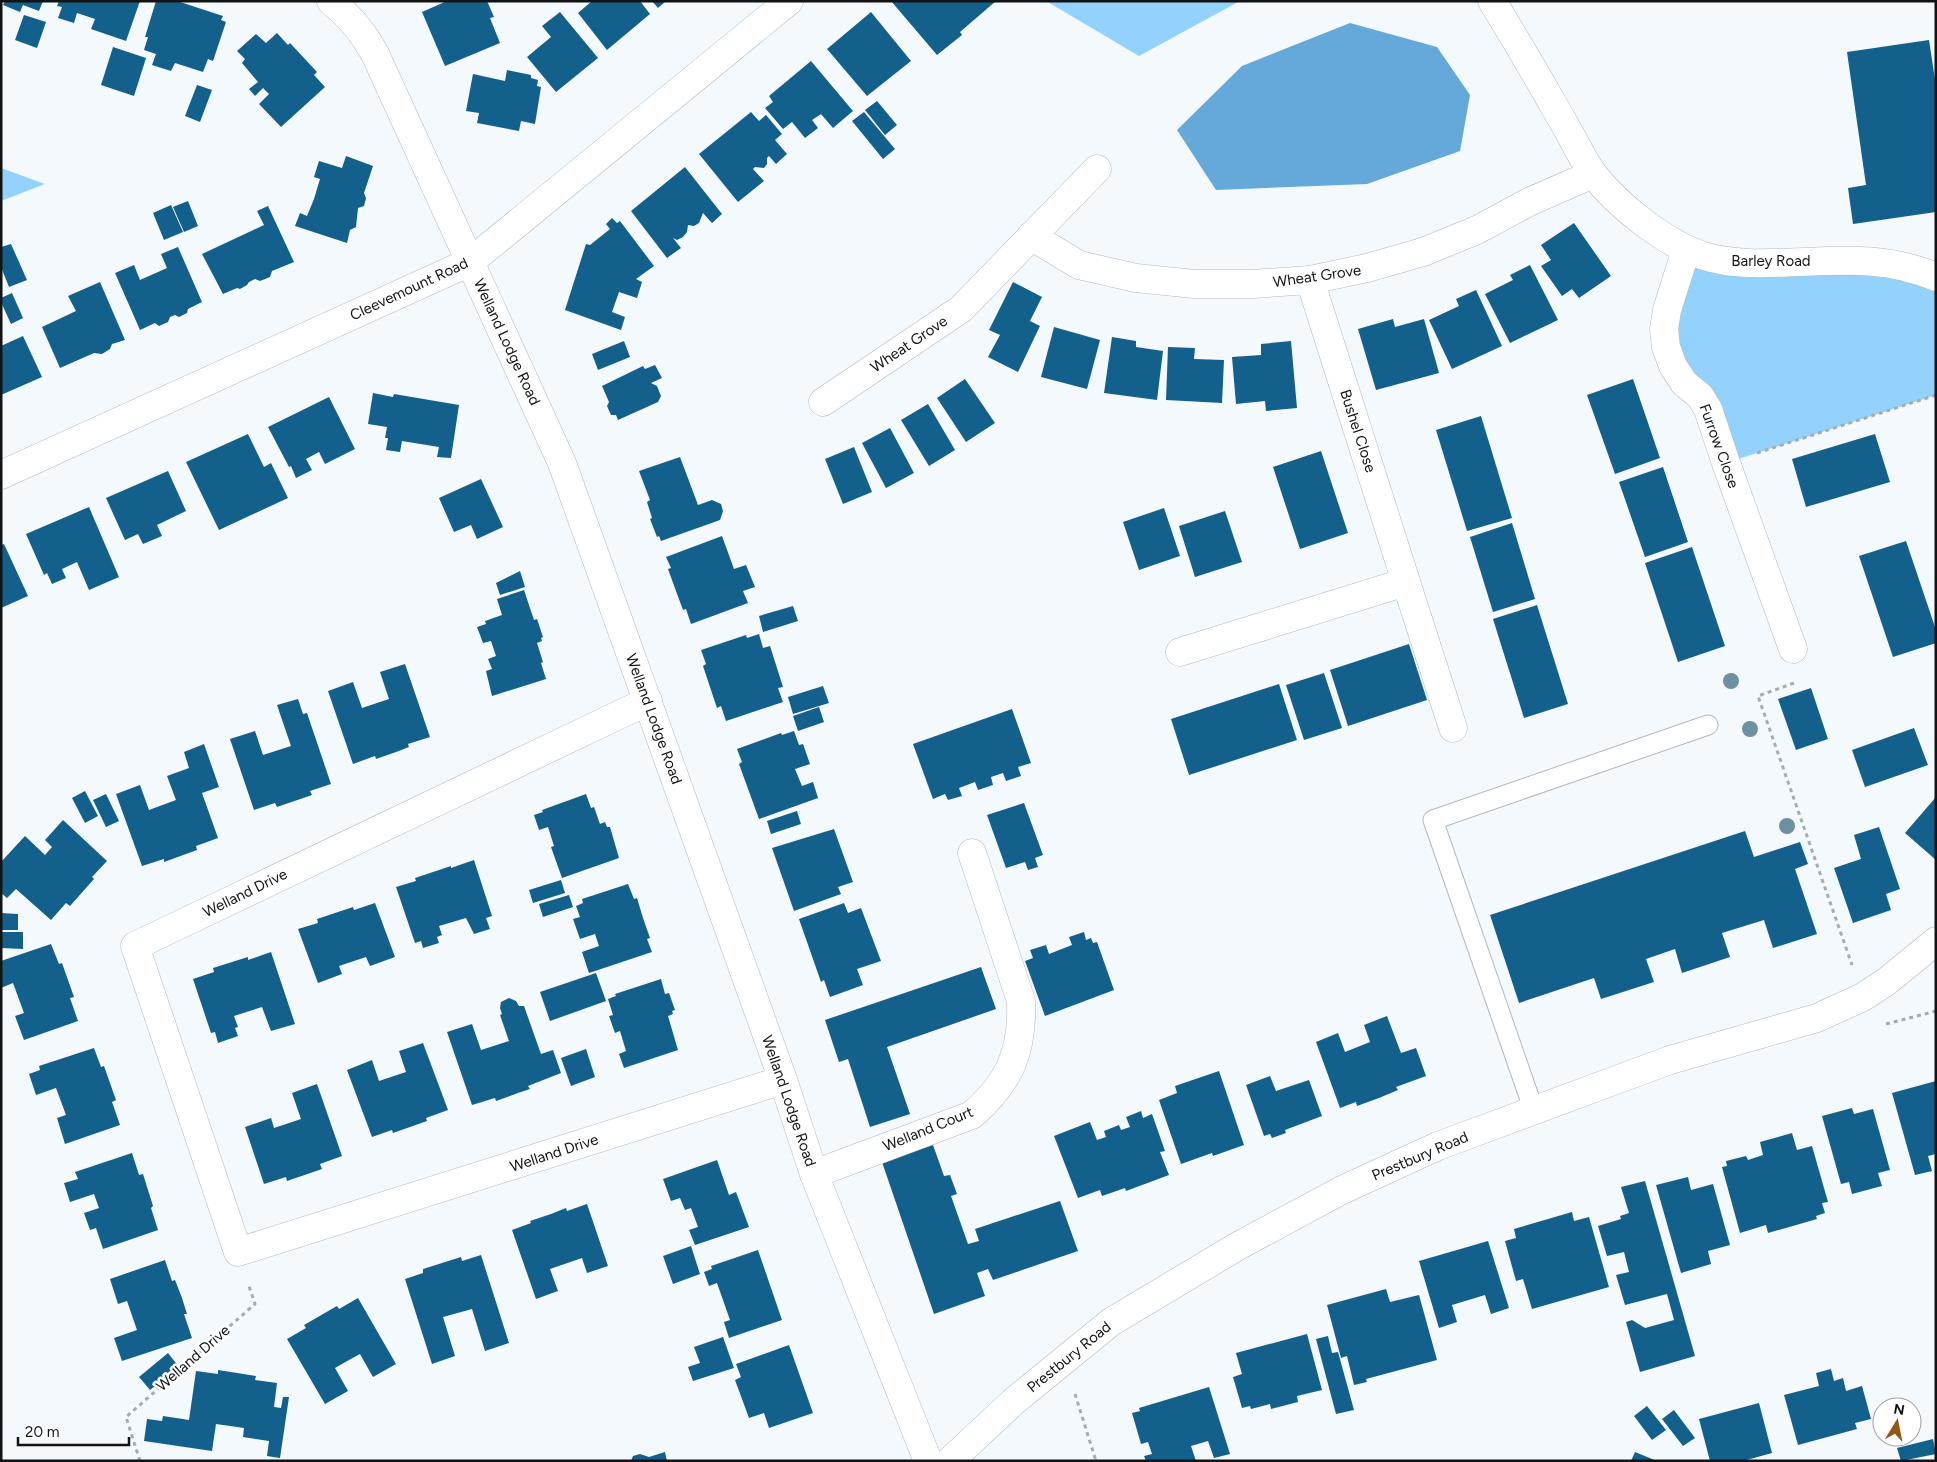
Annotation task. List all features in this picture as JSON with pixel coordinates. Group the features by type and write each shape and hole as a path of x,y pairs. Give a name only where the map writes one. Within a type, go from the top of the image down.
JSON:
{"street":[{"name":"Welland Lodge Road","path":"331,1 350,17 364,34 375,54 562,463 783,1080 814,1174 928,1461"},
{"name":"Cleevemount Road","path":"1,475 470,262 790,1"},
{"name":"Barley Road","path":"1492,1 1525,54 1593,174 1619,201 1648,225 1686,250 1723,261 1760,262 1850,259 1882,262 1911,268 1936,277"},
{"name":"Wheat Grove","path":"823,402 961,309 1097,169"},
{"name":"Wheat Grove","path":"1031,236 1079,265 1136,278 1194,284 1252,284 1310,280 1367,268 1423,252 1477,230 1529,202 1593,174"},
{"name":"Furrow Close","path":"1686,250 1667,310 1664,329 1666,347 1684,383 1700,396 1708,409 1794,649"},
{"name":"Bushel Close","path":"1310,280 1453,728"},
{"path":"1180,652 1406,582"},
{"name":"Welland Drive","path":"648,700 135,946 238,1252 783,1080"},
{"name":"Welland Court","path":"814,1174 972,1115 1002,1084 1012,1065 1019,1044 1022,1023 1021,1001 972,853"},
{"name":"Prestbury Road","path":"950,1461 1013,1402 1111,1322 1238,1246 1334,1195 1438,1146 1670,1060 1817,1018 1863,997 1886,982 1936,941"}],"lane":[{"path":"1534,1111 1433,820 1708,725"}],"path":[{"path":"1726,463 1936,395"},
{"path":"1794,649 1804,679 1758,696 1863,997"},
{"name":"Welland Drive","path":"140,1461 126,1417 255,1304 238,1252"},
{"path":"1064,1360 1096,1461"}],"shaded area":[{"path":"1046,1 1240,1 1139,56"},
{"path":"1350,23 1437,47 1470,95 1460,151 1367,184 1216,190 1177,130 1242,66"},
{"path":"1,168 45,184 1,201"},
{"path":"1686,250 1936,277 1936,395 1726,463 1664,329"}],"building":[{"path":"5,1 43,1 39,11 23,5 20,12 3,5"},
{"path":"59,1 140,1 126,41 91,29 95,19 77,13 74,23 58,18 62,7 57,6"},
{"path":"156,1 177,1 223,16 221,20 226,22 213,61 208,59 203,72 175,63 171,71 152,65 156,54 144,50 148,37 145,37"},
{"path":"447,1 487,1 494,17 490,18 500,43 445,66 422,12"},
{"path":"592,1 640,1 650,14 607,50 578,13"},
{"path":"652,1 666,1 658,8"},
{"path":"891,1 996,1 960,32 962,35 937,55"},
{"path":"560,12 598,58 556,92 527,57 551,37 542,26"},
{"path":"871,12 911,61 867,96 827,49"},
{"path":"24,15 46,22 37,48 15,40"},
{"path":"277,33 288,45 290,43 317,72 314,75 325,87 281,127 259,104 269,94 263,88 255,96 249,89 258,82 242,63 245,59 237,51 256,34 266,43"},
{"path":"1929,40 1936,86 1936,212 1853,224 1848,188 1866,185 1847,52"},
{"path":"113,47 146,58 134,96 101,85"},
{"path":"811,61 853,111 833,128 821,114 812,120 818,128 805,138 792,122 783,129 765,108 773,102 769,96"},
{"path":"507,70 531,75 531,78 538,80 537,86 541,87 535,124 521,121 519,131 477,123 479,113 466,111 473,74 505,81"},
{"path":"197,85 212,90 200,122 185,116"},
{"path":"877,101 897,125 885,135 865,110"},
{"path":"751,112 759,121 766,115 782,134 775,140 787,154 776,164 769,156 764,168 755,167 753,169 764,181 738,202 699,154"},
{"path":"864,112 895,149 883,159 852,121"},
{"path":"346,156 373,166 364,193 366,198 364,206 358,208 356,227 350,230 347,243 295,226 300,213 307,216 314,199 320,179 314,177 319,161 342,168"},
{"path":"685,167 722,214 712,223 703,213 699,223 694,226 688,225 687,232 683,237 677,240 673,238 681,248 667,258 631,211"},
{"path":"188,201 198,226 184,232 173,207"},
{"path":"171,205 183,232 164,240 153,213"},
{"path":"268,206 294,262 272,271 270,277 260,281 255,279 240,289 237,288 223,294 202,254 264,225 257,211"},
{"path":"612,218 617,223 620,221 654,266 636,279 642,282 637,298 619,292 612,312 625,317 621,330 565,310 586,244 590,245 610,229 606,224"},
{"path":"1574,223 1611,276 1579,298 1572,289 1562,296 1541,266 1551,260 1541,245"},
{"path":"11,244 27,280 9,287 1,267 1,247"},
{"path":"178,247 202,302 188,309 187,313 179,317 175,315 170,317 168,322 159,326 155,323 140,330 115,273 134,265 140,280 167,268 161,254"},
{"path":"1530,265 1558,320 1510,343 1485,294 1513,280 1510,275"},
{"path":"100,282 125,340 112,344 110,349 102,354 94,353 60,368 42,327 76,311 68,296"},
{"path":"1013,282 1042,297 1030,321 1040,326 1018,372 988,357 1000,335 989,330"},
{"path":"1476,290 1502,346 1452,369 1429,320 1459,306 1456,299"},
{"path":"12,293 23,318 11,324 1,298"},
{"path":"1393,319 1395,327 1424,319 1439,373 1376,390 1358,329"},
{"path":"1054,327 1100,340 1087,389 1041,377"},
{"path":"23,336 42,377 1,395 1,346"},
{"path":"1112,337 1136,341 1136,347 1163,351 1157,400 1104,393"},
{"path":"624,341 630,357 598,370 592,354"},
{"path":"1291,341 1297,408 1266,411 1265,401 1236,404 1232,357 1261,355 1261,344"},
{"path":"1168,347 1195,348 1194,359 1224,360 1222,403 1166,400"},
{"path":"655,365 662,378 651,383 657,386 661,396 658,402 618,420 616,415 611,415 607,406 609,402 602,386 643,366 645,369"},
{"path":"965,379 995,423 966,442 937,398"},
{"path":"1633,379 1660,458 1615,474 1587,395"},
{"path":"373,393 393,397 394,394 459,405 451,458 437,457 439,447 402,441 400,452 386,450 388,438 385,438 387,427 368,424"},
{"path":"329,397 355,449 325,464 319,452 306,459 312,470 296,478 268,427"},
{"path":"928,404 955,450 929,466 901,420"},
{"path":"1481,416 1512,518 1467,531 1436,430"},
{"path":"890,428 914,473 886,488 862,443"},
{"path":"248,434 264,467 271,463 288,498 219,530 186,462"},
{"path":"1875,434 1890,482 1806,507 1792,459"},
{"path":"854,447 872,492 843,504 825,459"},
{"path":"1321,451 1348,533 1300,549 1273,467"},
{"path":"680,457 698,505 712,500 721,504 723,511 720,520 661,541 659,536 657,537 650,519 652,518 647,502 650,500 639,471"},
{"path":"1663,467 1688,542 1645,557 1619,482"},
{"path":"168,471 186,511 157,525 162,536 143,544 138,534 125,540 106,498"},
{"path":"481,479 503,527 477,539 471,525 454,532 439,498"},
{"path":"89,507 119,577 89,590 77,562 62,569 66,578 52,584 47,573 44,575 26,534"},
{"path":"1164,508 1180,556 1139,570 1123,522"},
{"path":"1225,511 1242,562 1195,577 1179,526"},
{"path":"1512,523 1535,599 1493,612 1470,537"},
{"path":"722,536 734,569 746,565 755,587 743,591 748,603 691,624 686,609 683,610 668,569 671,568 666,557"},
{"path":"1906,541 1936,630 1936,643 1893,657 1859,556"},
{"path":"4,544 28,596 1,608 1,545"},
{"path":"1692,547 1725,646 1678,662 1645,563"},
{"path":"520,571 525,587 500,595 496,583"},
{"path":"524,590 534,620 537,619 543,637 541,638 542,641 537,643 546,679 492,696 486,671 492,669 488,659 496,656 491,641 483,643 477,627 486,624 485,621 502,615 497,599"},
{"path":"1537,605 1568,704 1524,718 1493,619"},
{"path":"793,606 798,621 763,632 759,616"},
{"path":"759,634 763,648 770,646 783,687 778,688 783,702 726,721 721,706 717,708 703,666 706,664 701,650 746,635 747,638"},
{"path":"1409,644 1427,700 1348,726 1330,670"},
{"path":"405,664 430,737 408,744 409,747 396,752 376,759 375,756 353,764 328,691 353,682 362,708 389,699 380,672"},
{"path":"1324,673 1342,728 1304,740 1286,685"},
{"path":"1279,684 1297,740 1189,775 1171,719"},
{"path":"823,686 829,703 793,714 788,697"},
{"path":"1811,688 1828,739 1796,750 1778,699"},
{"path":"298,699 303,714 307,713 331,784 310,791 312,795 277,807 275,803 254,810 230,739 255,731 263,755 291,746 277,705"},
{"path":"819,707 824,722 798,731 793,716"},
{"path":"1012,709 1031,763 1018,767 1021,776 1006,781 1003,773 991,777 993,785 978,790 975,782 959,788 962,796 948,800 945,794 933,799 913,744"},
{"path":"1914,728 1928,765 1865,787 1852,750"},
{"path":"794,731 799,745 803,744 810,764 795,769 802,786 813,782 818,798 759,819 739,764 742,762 737,749 781,733 782,735"},
{"path":"204,744 219,787 202,793 218,838 196,846 197,850 164,862 164,859 142,866 116,794 140,785 149,810 176,800 167,776 189,768 184,752"},
{"path":"85,791 98,816 85,823 72,798"},
{"path":"106,794 119,821 106,827 93,800"},
{"path":"586,794 591,808 594,807 600,824 605,822 607,827 610,827 619,858 562,878 551,847 554,846 548,827 539,830 534,815 543,812 542,810"},
{"path":"1936,797 1936,860 1905,833"},
{"path":"1024,803 1043,855 1035,858 1038,867 1028,870 1025,862 1006,868 987,815"},
{"path":"797,811 801,824 771,834 767,821"},
{"path":"63,820 107,861 70,906 66,903 51,920 16,889 7,898 1,893 1,862 25,836 45,855 52,847 45,840"},
{"path":"1879,827 1900,889 1886,894 1891,910 1853,923 1834,868 1861,859 1854,835"},
{"path":"834,829 853,882 838,887 841,894 794,911 772,848"},
{"path":"1745,831 1754,857 1800,842 1808,864 1795,869 1817,934 1773,948 1764,920 1722,933 1730,957 1682,973 1675,949 1646,959 1654,982 1601,999 1594,978 1519,1003 1490,915"},
{"path":"474,860 492,916 486,918 490,929 474,934 466,918 439,926 442,935 437,937 439,943 423,948 421,941 415,943 396,887 416,881 415,878"},
{"path":"561,880 565,893 533,903 529,890"},
{"path":"628,884 634,899 637,898 650,938 647,939 652,952 589,973 582,952 599,946 595,934 580,939 573,919 580,917 576,906 583,903 582,899"},
{"path":"569,895 573,907 543,917 539,904"},
{"path":"375,903 395,957 370,966 366,957 339,966 342,974 318,983 298,929 318,923 317,919 353,907 354,910"},
{"path":"844,903 848,913 861,908 881,961 857,969 863,985 830,997 824,980 821,982 799,919"},
{"path":"1,913 18,914 18,930 1,930"},
{"path":"1,932 23,932 23,949 1,948"},
{"path":"1084,932 1086,940 1091,938 1093,943 1097,942 1114,990 1045,1016 1025,961 1033,958 1030,950 1046,945 1049,954 1072,945 1069,937"},
{"path":"51,944 59,964 62,963 74,997 70,998 78,1021 24,1040 15,1016 24,1013 13,983 1,988 1,961"},
{"path":"271,952 295,1024 271,1031 262,1007 234,1016 238,1027 235,1028 238,1036 218,1043 215,1032 211,1033 193,979 214,972 213,968 248,957 248,960"},
{"path":"981,967 996,1009 887,1047 910,1114 870,1127 848,1059 839,1062 825,1020"},
{"path":"596,973 606,1001 550,1021 540,992"},
{"path":"661,979 665,994 669,993 675,1010 672,1011 673,1014 668,1016 678,1050 624,1068 619,1054 626,1051 620,1031 615,1033 609,1016 613,1015 608,999 616,996 615,994"},
{"path":"509,998 516,1001 519,1006 524,1006 541,1054 553,1050 561,1073 528,1086 530,1089 496,1101 495,1098 472,1105 447,1032 472,1024 481,1050 509,1041 500,1015 502,1014 500,1008 501,1002"},
{"path":"1387,1016 1401,1053 1416,1048 1426,1076 1396,1087 1398,1090 1379,1098 1357,1106 1356,1102 1340,1108 1316,1042 1338,1033 1345,1052 1370,1042 1364,1025"},
{"path":"423,1043 448,1110 426,1118 427,1121 393,1133 392,1130 372,1137 347,1070 372,1060 379,1081 406,1072 399,1051"},
{"path":"94,1048 101,1067 104,1066 116,1100 112,1102 120,1125 65,1144 57,1118 66,1115 56,1088 36,1095 29,1074 40,1070 39,1066"},
{"path":"586,1049 595,1077 571,1086 561,1058"},
{"path":"1219,1071 1244,1145 1213,1156 1212,1153 1181,1164 1159,1100 1177,1093 1175,1086"},
{"path":"1270,1076 1276,1091 1309,1080 1322,1116 1285,1130 1286,1133 1272,1138 1270,1134 1264,1136 1246,1085"},
{"path":"1936,1081 1936,1154 1928,1156 1932,1171 1915,1175 1892,1093"},
{"path":"317,1084 342,1156 320,1164 322,1169 287,1181 286,1177 264,1184 245,1127 271,1118 274,1128 301,1119 292,1093"},
{"path":"1852,1108 1854,1114 1873,1109 1890,1170 1878,1173 1882,1186 1852,1194 1849,1182 1841,1184 1822,1116"},
{"path":"1141,1111 1143,1118 1152,1114 1165,1151 1160,1152 1169,1175 1126,1191 1125,1188 1102,1196 1100,1190 1078,1198 1054,1136 1090,1122 1097,1140 1106,1137 1104,1131 1119,1125 1121,1130 1130,1127 1126,1117"},
{"path":"1792,1133 1797,1150 1812,1146 1828,1202 1822,1203 1825,1213 1816,1216 1817,1219 1768,1233 1766,1225 1740,1233 1722,1167 1727,1166 1726,1161 1746,1156 1748,1160 1763,1155 1760,1142"},
{"path":"933,1145 944,1176 950,1175 957,1194 951,1196 968,1244 979,1241 975,1229 1060,1201 1078,1251 993,1280 988,1269 977,1273 985,1296 934,1314 882,1162"},
{"path":"132,1153 139,1175 143,1174 158,1230 103,1249 96,1228 90,1230 84,1213 99,1208 94,1194 70,1202 64,1183 78,1179 75,1172"},
{"path":"717,1160 729,1195 736,1192 749,1227 695,1245 689,1230 698,1227 691,1208 685,1210 680,1198 671,1201 663,1179"},
{"path":"1688,1177 1691,1190 1713,1184 1730,1245 1708,1251 1711,1264 1681,1273 1656,1185"},
{"path":"1645,1181 1695,1356 1640,1372 1626,1322 1632,1320 1645,1328 1674,1320 1667,1294 1625,1305 1616,1275 1629,1272 1624,1252 1607,1256 1598,1226 1621,1219 1620,1216 1629,1213 1621,1187"},
{"path":"587,1204 608,1266 587,1273 582,1258 550,1269 558,1291 536,1299 512,1230 531,1223 530,1221 566,1208 567,1211"},
{"path":"1572,1212 1574,1221 1589,1217 1609,1287 1532,1309 1523,1279 1516,1281 1505,1241 1516,1238 1514,1229"},
{"path":"1488,1241 1509,1308 1491,1314 1485,1295 1452,1305 1457,1322 1439,1328 1419,1261"},
{"path":"691,1246 700,1274 673,1284 663,1256"},
{"path":"758,1250 782,1320 729,1338 724,1322 730,1320 717,1283 709,1286 704,1272 712,1269 711,1266"},
{"path":"481,1255 509,1343 485,1351 472,1309 443,1317 455,1356 432,1364 405,1279 423,1273 423,1269 461,1257 462,1261"},
{"path":"165,1260 172,1281 175,1280 182,1298 187,1314 184,1314 192,1338 122,1361 114,1338 137,1330 127,1301 118,1304 110,1279"},
{"path":"1386,1289 1390,1302 1419,1295 1437,1360 1366,1379 1367,1382 1354,1385 1347,1356 1341,1358 1327,1305"},
{"path":"358,1298 396,1364 373,1377 360,1354 349,1360 335,1368 348,1391 325,1404 287,1339 306,1328 304,1325 337,1306 339,1309"},
{"path":"1307,1334 1322,1390 1297,1396 1298,1402 1271,1409 1270,1404 1251,1409 1250,1406 1242,1408 1233,1377 1242,1374 1236,1353"},
{"path":"1328,1336 1332,1353 1338,1352 1354,1410 1336,1414 1316,1339"},
{"path":"723,1337 734,1368 693,1381 688,1367 700,1363 694,1347"},
{"path":"789,1345 813,1413 769,1428 764,1413 749,1418 735,1380 741,1377 736,1364"},
{"path":"168,1353 179,1367 150,1390 139,1377"},
{"path":"1831,1369 1834,1381 1843,1378 1846,1391 1862,1386 1871,1419 1855,1423 1857,1429 1798,1445 1784,1395 1819,1386 1816,1373"},
{"path":"218,1370 256,1376 255,1380 277,1383 274,1407 281,1408 283,1397 289,1397 280,1458 267,1456 269,1441 243,1437 244,1428 216,1424 212,1451 144,1441 147,1419 162,1421 163,1416 189,1420 196,1371 218,1374"},
{"path":"1209,1387 1230,1454 1214,1458 1208,1441 1191,1446 1196,1461 1146,1461 1144,1456 1152,1454 1148,1442 1141,1444 1132,1413 1140,1411 1139,1408"},
{"path":"1759,1403 1772,1453 1743,1461 1710,1461 1699,1419"},
{"path":"1647,1406 1666,1430 1652,1440 1634,1416"},
{"path":"1674,1410 1695,1438 1683,1446 1662,1419"},
{"path":"1933,1439 1936,1454 1901,1461 1897,1448 1922,1447 1922,1442"},
{"path":"665,1452 667,1461 631,1461 633,1456 640,1454 649,1457"},
{"path":"1635,1452 1657,1461 1631,1461"}]}
